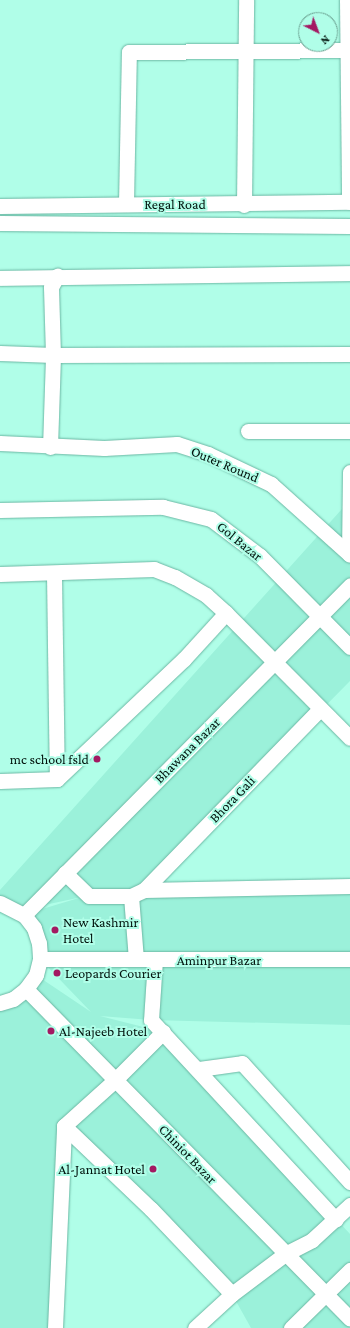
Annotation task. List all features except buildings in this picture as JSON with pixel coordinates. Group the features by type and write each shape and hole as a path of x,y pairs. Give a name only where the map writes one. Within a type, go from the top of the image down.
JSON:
{"street":[{"path":"244,205 246,0"},
{"path":"347,0 349,50 350,202"},
{"path":"126,204 129,52 349,50"},
{"name":"Regal Road","path":"0,206 126,204 244,205 350,202"},
{"name":"Regal Road","path":"0,223 350,226"},
{"path":"0,278 350,273"},
{"path":"50,447 53,355 51,287 57,276"},
{"path":"0,353 53,355 350,354"},
{"path":"248,431 350,431"},
{"name":"Outer Round","path":"0,443 50,447 177,444 208,454 271,484 349,554"},
{"path":"349,554 350,472"},
{"name":"Gol Bazar","path":"0,510 163,507 211,519 260,556 350,647"},
{"path":"0,574 54,574 154,569 175,577 206,595 226,613 350,738"},
{"path":"54,574 57,779"},
{"name":"Bhawana Bazar","path":"24,915 274,663 350,584"},
{"path":"0,781 57,779 184,659 226,613"},
{"name":"Bhora Gali","path":"137,893 320,709"},
{"path":"65,873 89,896 350,886"},
{"path":"136,960 137,893"},
{"path":"0,903 24,915 34,928 39,943 40,959 36,975 26,989 13,999 0,1004"},
{"name":"Aminpur Bazar","path":"40,959 350,959"},
{"path":"155,960 151,1020 199,1069 336,1220"},
{"name":"Chiniot Bazar","path":"26,989 350,1319"},
{"path":"54,1328 64,1126 115,1080 163,1032"},
{"path":"199,1069 242,1063 350,1182"},
{"path":"64,1126 151,1210 232,1294"},
{"path":"195,1328 232,1294 285,1254 312,1240 336,1220 350,1205"},
{"path":"291,1328 350,1270"}],"shaded area":[{"path":"350,500 350,681 144,890 350,886 350,1025 151,1020 100,1016 163,1032 350,1234 350,1328 251,1328 232,1294 67,1130 55,1328 0,1328 0,1000 36,975 91,1012 40,959 29,913 82,897 21,910 0,903 0,890"}],"place":[{"name":"mc school fsld","path":"97,759"},
{"name":"New Kashmir Hotel","path":"55,930"},
{"name":"Leopards Courier","path":"57,973"},
{"name":"Al-Najeeb Hotel","path":"51,1031"},
{"name":"Al-Jannat Hotel","path":"153,1169"}]}
